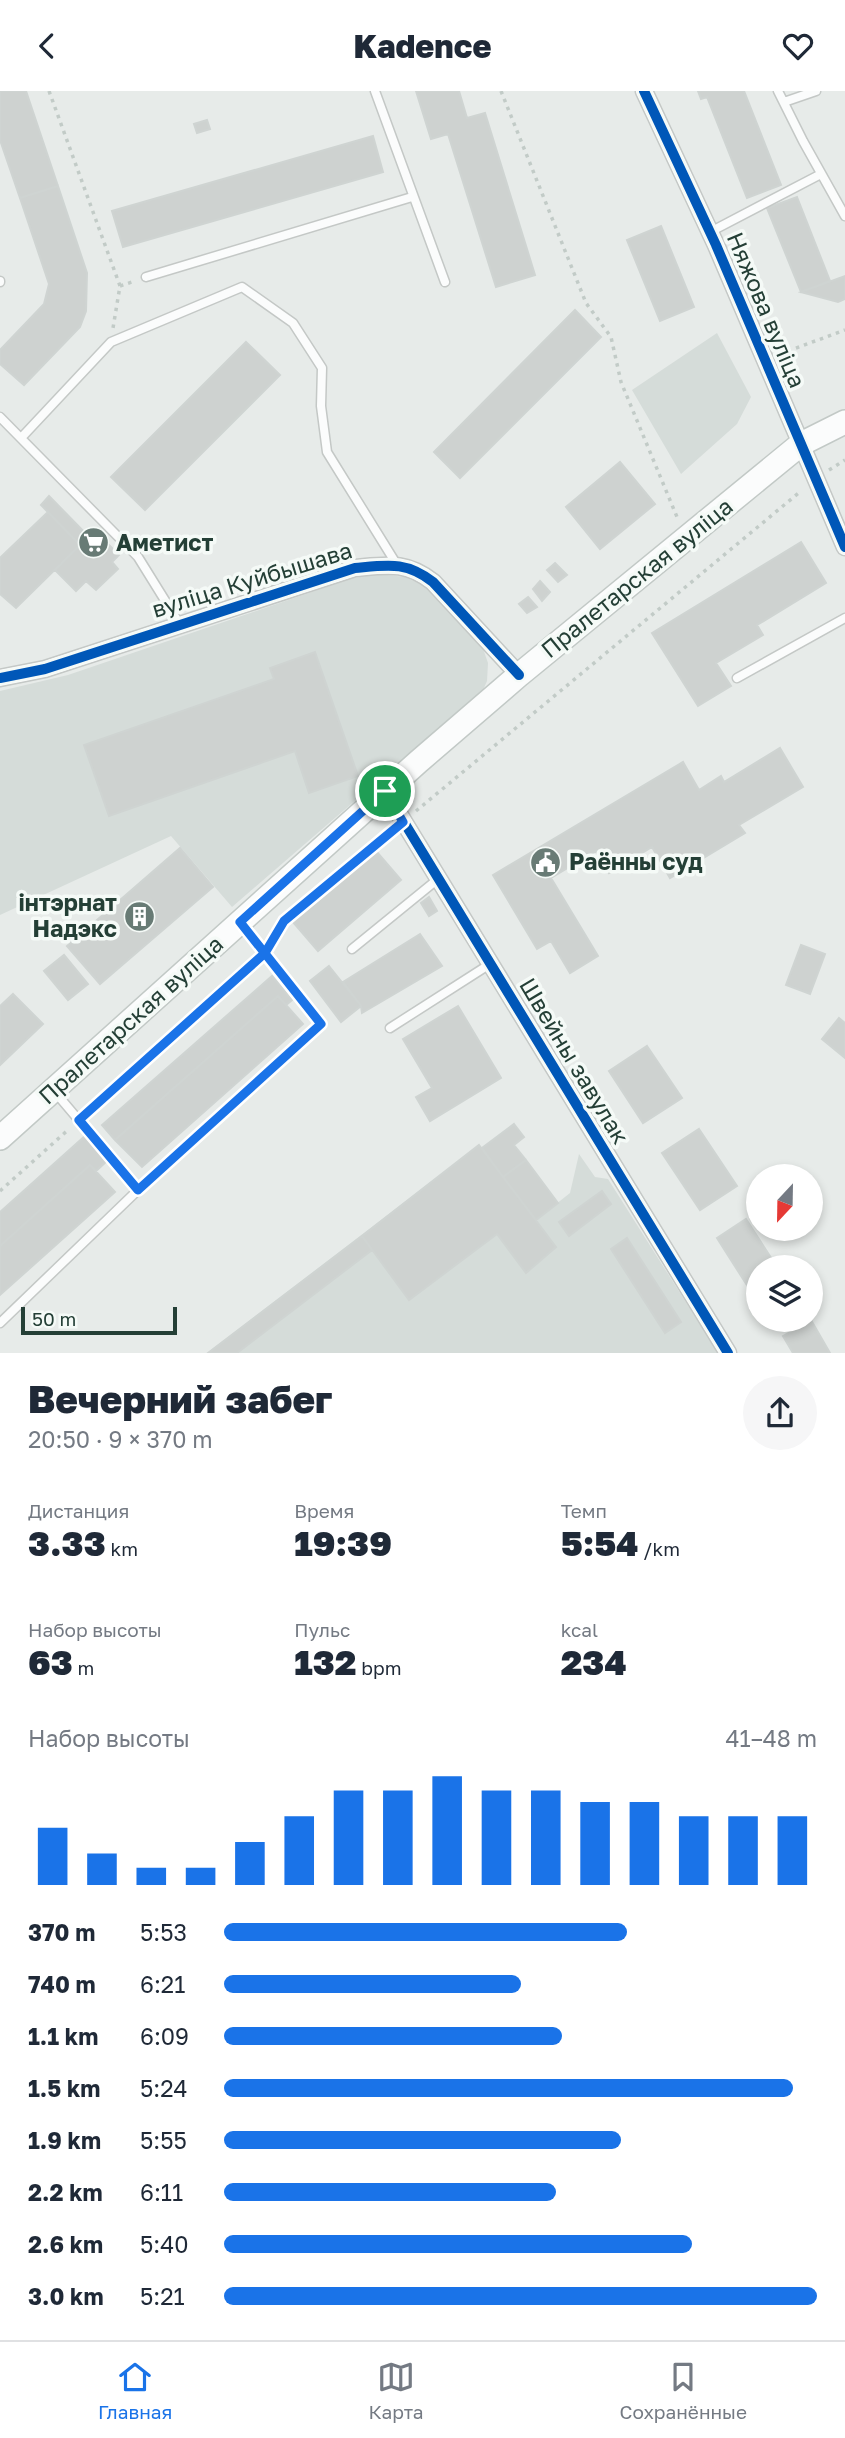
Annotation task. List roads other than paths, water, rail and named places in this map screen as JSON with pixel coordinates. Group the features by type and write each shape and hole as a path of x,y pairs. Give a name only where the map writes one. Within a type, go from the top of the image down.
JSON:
{"main road":[{"name":"Пралетарская вуліца","path":"0,1138 385,791 519,675 801,444 845,422"}],"street":[{"name":"Няжова вуліца","path":"644,91 709,232 845,547"},
{"name":"вуліца Куйбышава","path":"0,678 45,669 179,623 355,568 397,565 422,574 433,583 519,675"},
{"name":"Швейны завулак","path":"385,791 728,1353"}],"lane":[{"path":"375,91 445,282"},
{"path":"778,91 845,216"},
{"path":"784,102 816,91"},
{"path":"709,232 821,174"},
{"path":"146,277 412,197"},
{"path":"21,437 111,342 242,287 293,323 322,368 320,406 327,452 397,565"},
{"path":"0,417 138,557 179,623"},
{"path":"737,678 845,618"},
{"path":"352,949 438,879"},
{"path":"0,1323 138,1190 321,1024 240,922"},
{"path":"390,1028 490,964"},
{"path":"53,1090 138,1190"}],"place":[{"name":"Аметист","path":"93,543"},
{"name":"Раённы суд","path":"546,862"},
{"name":"інтэрнат Надэкс","path":"140,916"}]}
